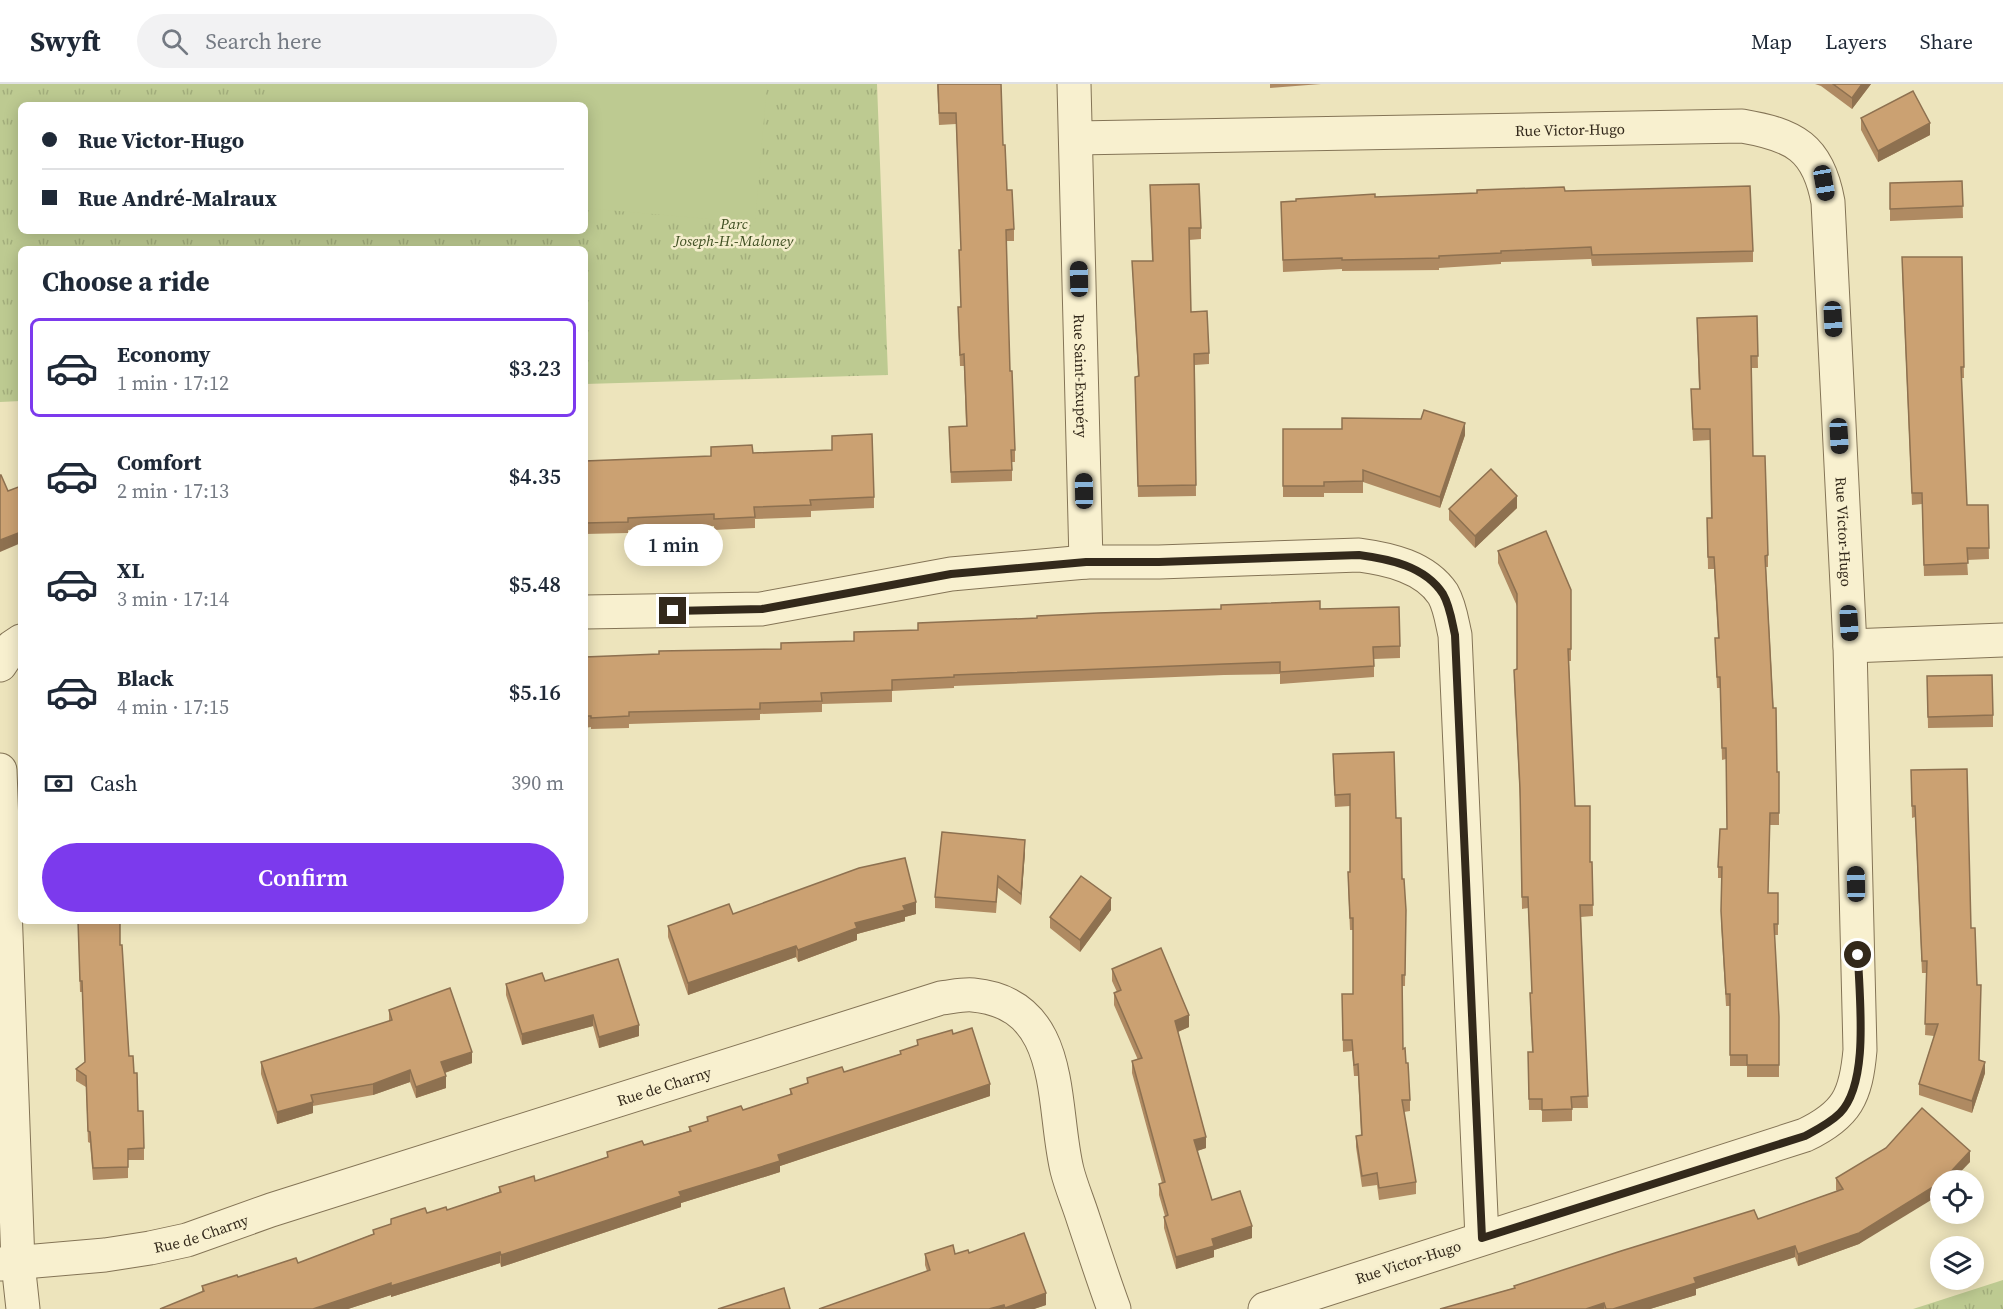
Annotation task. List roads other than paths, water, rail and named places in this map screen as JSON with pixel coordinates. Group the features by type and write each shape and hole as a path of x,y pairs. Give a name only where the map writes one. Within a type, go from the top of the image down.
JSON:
{"street":[{"name":"Rue Saint-Exupéry","path":"1074,84 1086,562"},
{"name":"Rue Victor-Hugo","path":"1076,138 1742,126 1788,137 1805,151 1818,166 1828,202 1850,646 1860,1050 1856,1084 1850,1098 1841,1112 1833,1119 1805,1136 1265,1309"},
{"path":"588,612 762,609 951,574 1086,562 1159,562 1359,555 1385,559 1410,567 1428,579 1443,594 1455,635 1482,1238"},
{"path":"1850,646 2003,640"},
{"path":"0,665 12,647 18,643"},
{"path":"0,770 9,1264 23,1309"},
{"name":"Rue de Charny","path":"9,1264 105,1255 187,1240 271,1210 941,998 972,994 1000,1000 1022,1013 1040,1035 1051,1062 1059,1133 1068,1172 1114,1309"}],"park label":[{"name":"Parc Joseph-H.-Maloney","path":"734,232"}]}
